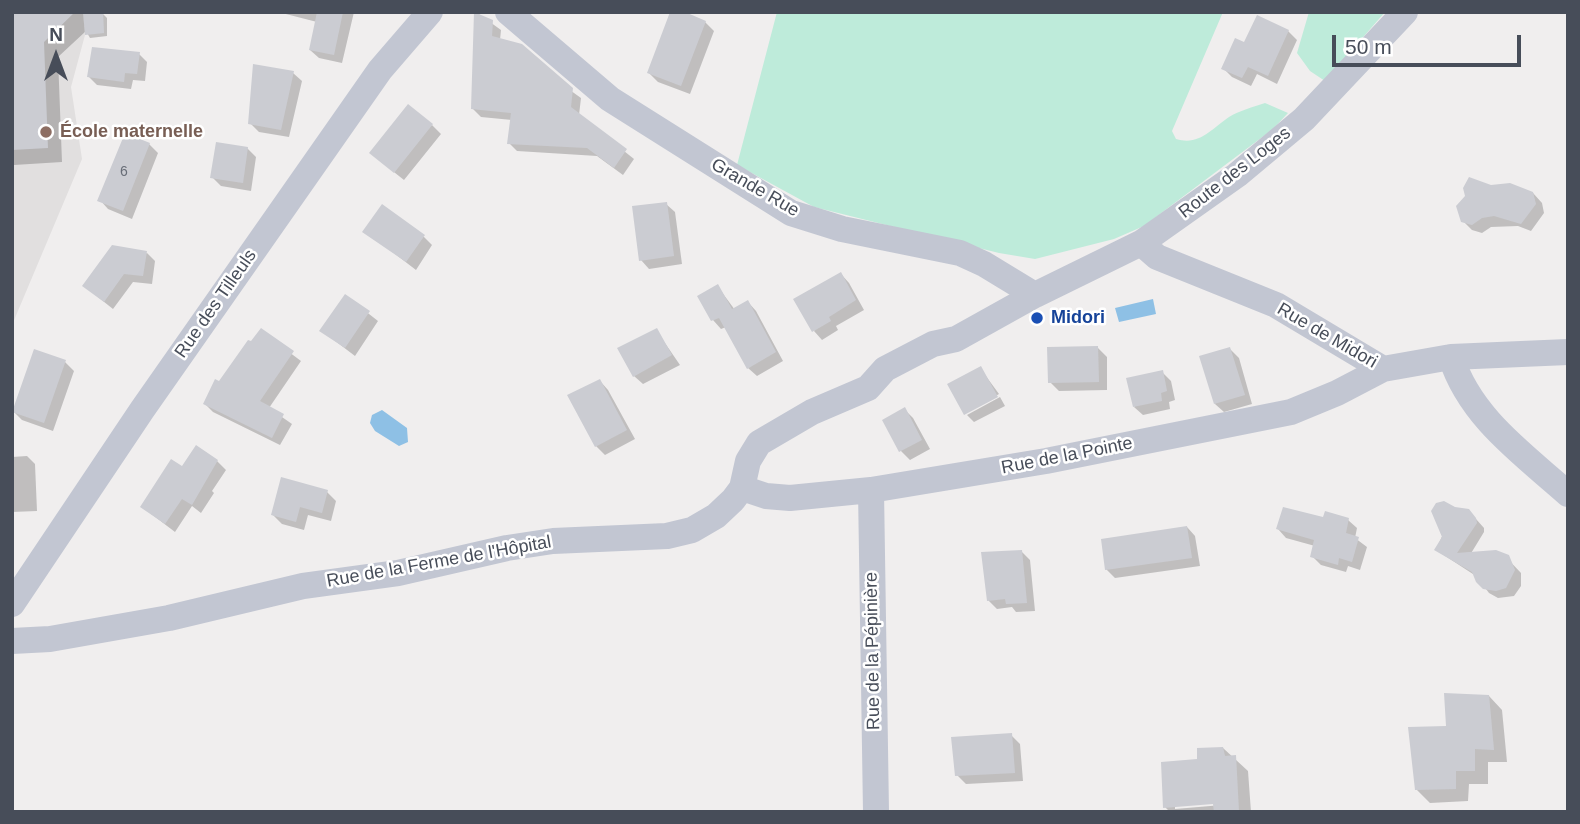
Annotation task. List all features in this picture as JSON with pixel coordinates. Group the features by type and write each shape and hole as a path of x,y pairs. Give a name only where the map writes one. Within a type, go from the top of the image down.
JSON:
{"street":[{"name":"Rue des Tilleuls","path":"12,604 142,410 380,70 430,12"},
{"name":"Grande Rue","path":"508,12 610,99 791,213 842,229 960,253 984,264 1035,295"},
{"name":"Route des Loges","path":"1035,295 1141,243 1237,176 1304,118 1405,12"},
{"name":"Rue de Midori","path":"1141,243 1157,257 1276,305 1383,369 1451,357 1568,352"},
{"name":"Rue de la Ferme de l'Hôpital","path":"12,641 50,639 169,618 303,586 398,573 507,548 553,541 667,536 692,530 716,516 742,488 748,461 759,443 812,412 868,388 885,369 933,344 956,339 1035,295"},
{"path":"1451,357 1460,384 1485,418 1568,494"},
{"name":"Rue de la Pointe","path":"742,488 766,496 790,498 871,490 1046,461 1291,412 1337,393 1383,369"},
{"name":"Rue de la Pépinière","path":"871,490 876,812"}],"shaded area":[{"name":"École maternelle","path":"12,12 83,12 85,35 71,87 82,159 12,325"}],"green space":[{"path":"777,12 1223,12 1172,131 1176,139 1184,141 1199,138 1229,117 1265,103 1288,113 1273,129 1144,226 1114,239 1035,259 999,253 814,207 737,165"},
{"path":"1309,12 1385,12 1325,81 1310,71 1297,53"}],"water":[{"path":"1153,299 1156,314 1119,322 1115,308"},
{"path":"382,410 407,428 408,442 399,446 375,431 370,423 372,415"}],"building":[{"path":"12,12 75,12 44,42 48,148 12,150"},
{"path":"83,12 103,12 104,33 85,35"},
{"path":"317,12 343,12 334,55 309,50"},
{"path":"474,12 493,20 492,36 522,44 573,88 571,107 627,149 614,168 587,148 507,144 511,113 471,109"},
{"path":"670,12 685,12 706,21 681,86 647,73"},
{"path":"1257,15 1289,30 1268,76 1248,67 1242,78 1221,69 1235,38 1244,42"},
{"path":"92,47 140,52 137,74 125,73 124,82 87,77"},
{"path":"253,64 294,71 281,130 248,124"},
{"path":"408,104 433,124 394,173 369,153"},
{"path":"125,133 150,143 123,211 97,201"},
{"path":"216,142 248,147 243,183 210,178"},
{"path":"1469,177 1491,185 1510,183 1533,192 1536,204 1521,224 1494,216 1482,218 1472,225 1461,222 1456,206 1465,196 1463,188"},
{"path":"667,202 674,256 639,261 632,206"},
{"path":"382,204 425,235 406,262 362,232"},
{"path":"112,245 147,251 143,276 124,274 104,302 82,286"},
{"path":"841,272 856,300 829,317 831,321 812,332 793,299"},
{"path":"718,284 732,309 748,300 776,352 747,369 719,318 711,321 697,296"},
{"path":"345,294 370,311 345,348 319,331"},
{"path":"261,328 294,351 260,401 284,414 272,438 203,404 215,379 219,381 248,340 251,341"},
{"path":"657,328 672,355 633,377 617,348"},
{"path":"1098,346 1099,382 1048,383 1047,347"},
{"path":"1230,347 1245,395 1214,404 1199,356"},
{"path":"34,349 66,360 44,423 12,412"},
{"path":"981,366 998,397 964,415 947,384"},
{"path":"1163,370 1167,391 1161,393 1162,401 1133,407 1126,378"},
{"path":"600,379 627,430 595,447 567,395"},
{"path":"905,407 922,440 899,452 882,420"},
{"path":"196,445 218,460 192,505 182,499 165,524 140,507 171,459 182,466"},
{"path":"281,477 328,490 322,513 300,507 296,522 271,515"},
{"path":"1444,501 1455,507 1469,509 1476,518 1477,523 1457,553 1496,550 1509,555 1515,570 1506,588 1496,591 1483,589 1472,572 1434,550 1442,537 1431,511 1436,503"},
{"path":"1283,507 1323,517 1325,511 1349,518 1346,533 1359,537 1352,562 1339,558 1338,565 1310,557 1314,540 1276,529"},
{"path":"1187,526 1192,558 1105,570 1101,539"},
{"path":"1022,550 1027,603 1006,604 1005,599 987,601 981,552"},
{"path":"1444,693 1489,695 1494,750 1475,749 1475,771 1456,771 1456,789 1415,790 1408,727 1446,726"},
{"path":"1012,733 1015,773 955,776 951,737"},
{"path":"1223,747 1225,756 1236,755 1239,812 1214,812 1213,804 1163,808 1161,762 1197,759 1197,748"}],"place":[{"name":"École maternelle","path":"46,132"},
{"name":"Midori","path":"1037,318"}]}
